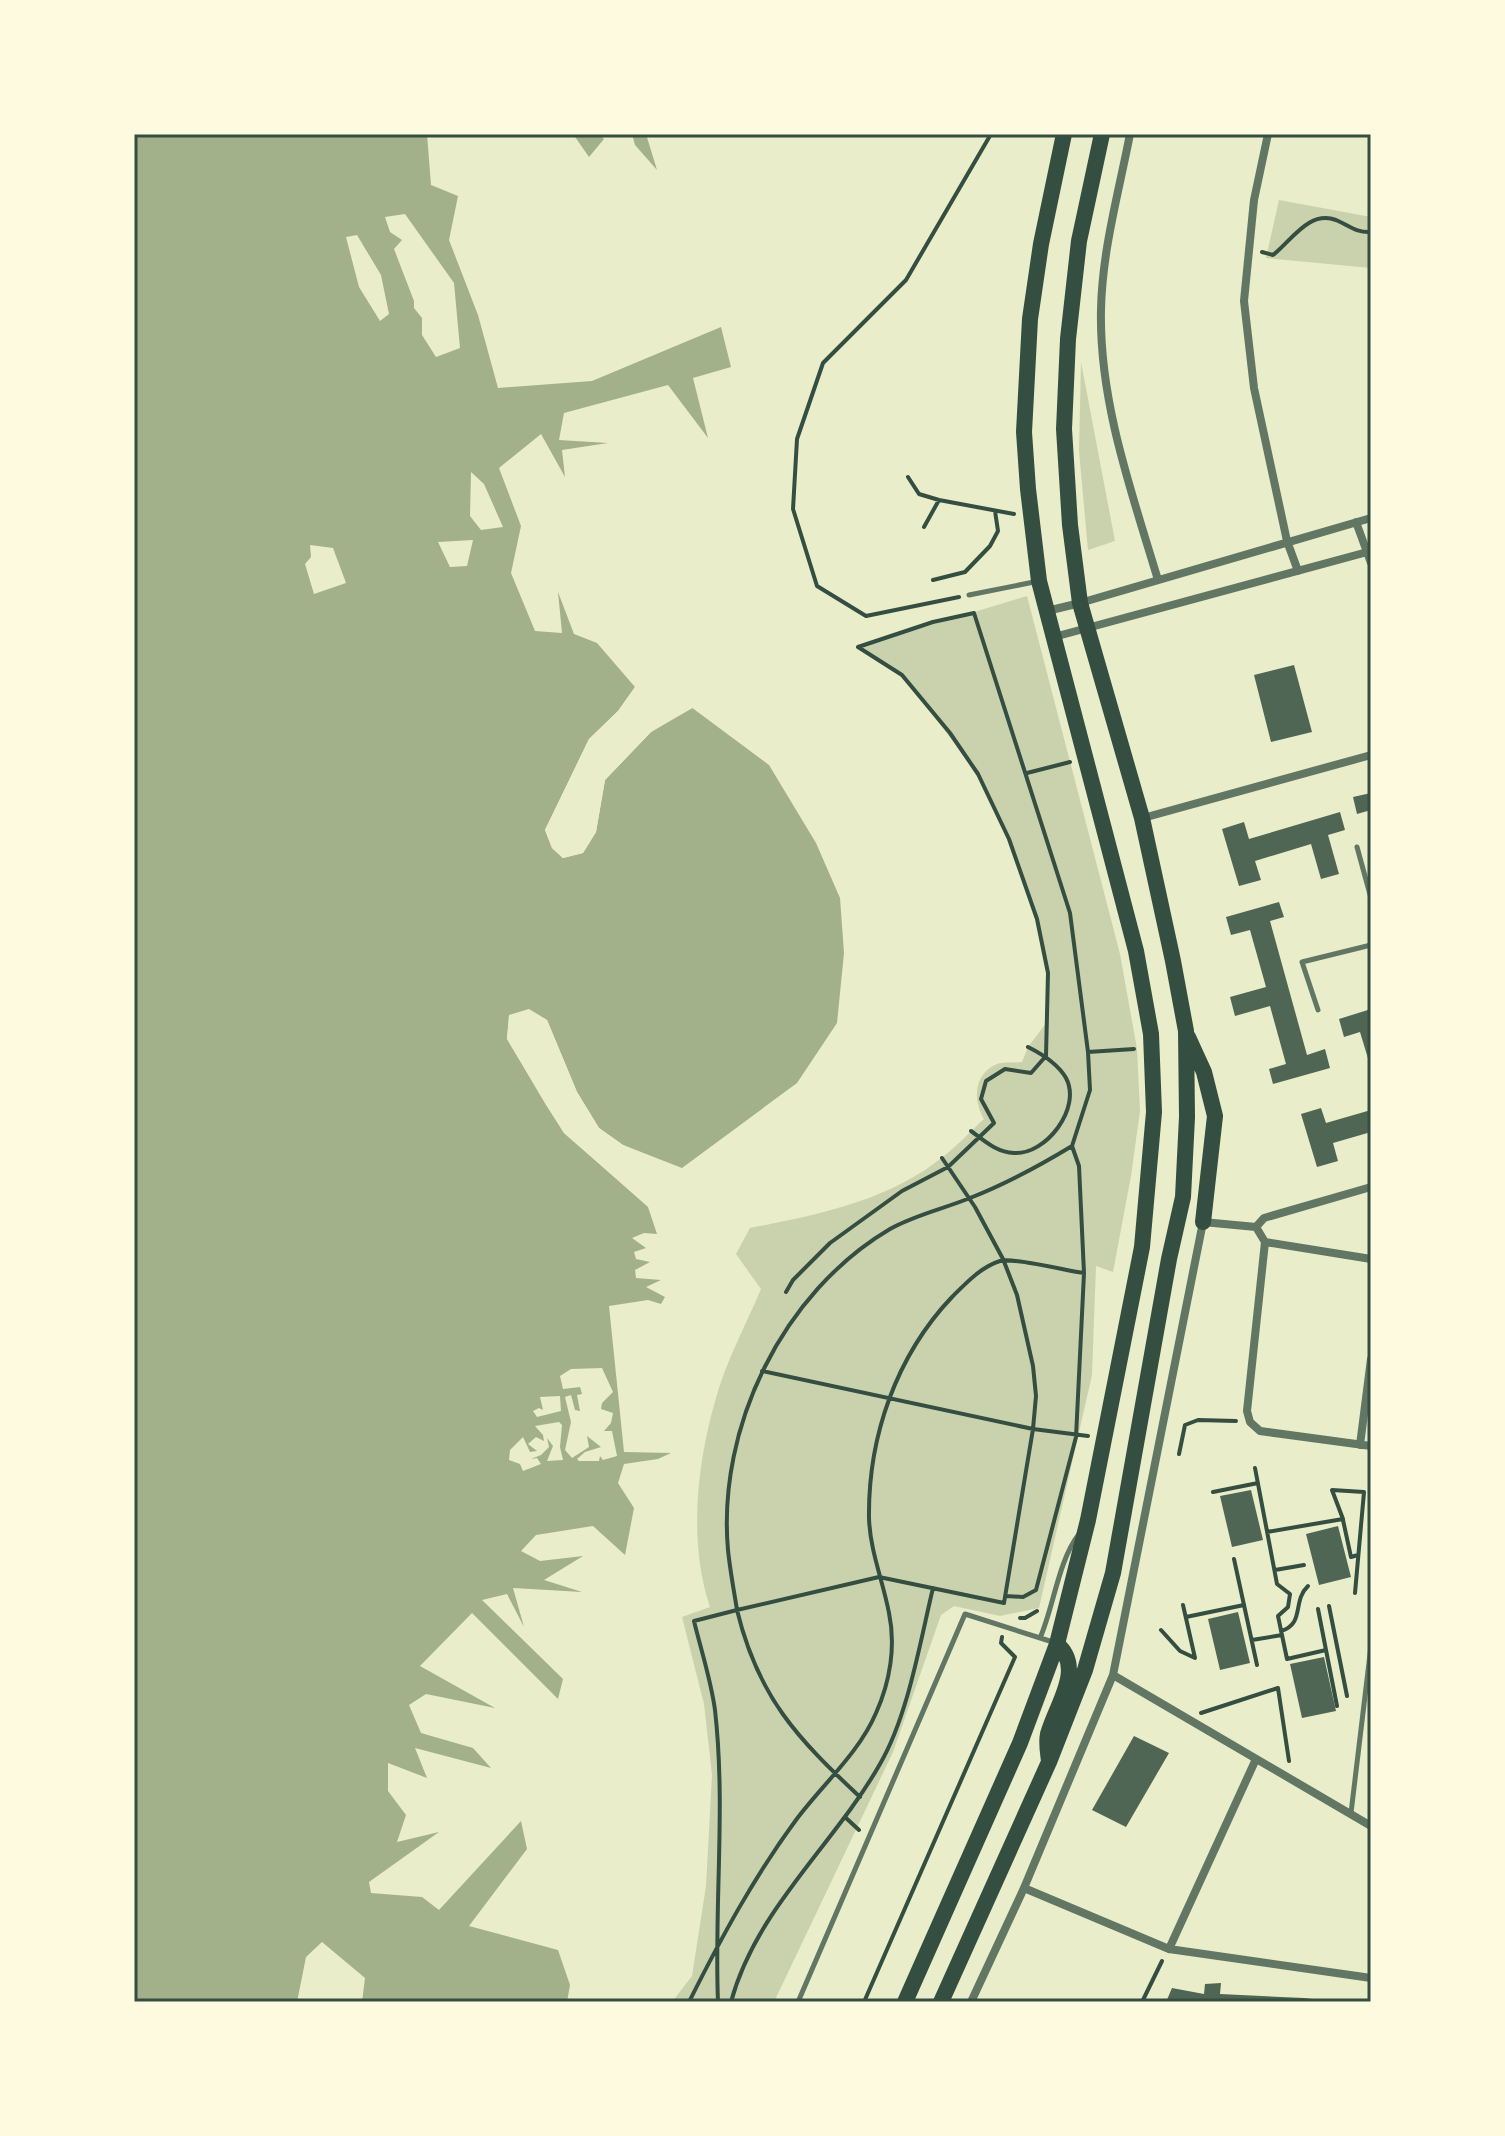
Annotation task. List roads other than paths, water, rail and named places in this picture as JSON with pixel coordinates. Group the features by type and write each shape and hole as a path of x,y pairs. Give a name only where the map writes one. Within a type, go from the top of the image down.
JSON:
{"highway":[{"path":"905,2002 1020,1743 1057,1644 1088,1520 1142,1247 1153,1097 1151,1034 1136,951 1039,581 1024,432 1025,375 1041,244 1064,134"},
{"path":"941,2002 1074,1705 1113,1573 1169,1259 1183,1197 1187,1117 1186,1031 1142,818 1080,603 1069,511 1064,429 1065,376 1079,241 1102,134"},
{"path":"1186,1031 1204,1072 1215,1116 1203,1222"},
{"path":"1049,1762 1047,1738 1071,1666 1066,1652 1057,1644"}],"street":[{"path":"1130,134 1102,282 1102,341 1114,422 1158,580"},
{"path":"1268,134 1254,200 1249,246 1244,301 1247,347 1287,541 1298,571"},
{"path":"1047,611 1371,518"},
{"path":"1356,522 1370,551 1371,563"},
{"path":"1054,637 1370,551"},
{"path":"1142,818 1371,755"},
{"path":"1256,1227 1264,1218 1371,1187"},
{"path":"971,2002 1024,1888 1113,1675 1203,1222 1256,1227"},
{"path":"1256,1227 1265,1242 1247,1411 1250,1422 1260,1431 1371,1446"},
{"path":"1265,1242 1371,1259"},
{"path":"1360,1445 1371,1359"},
{"path":"1113,1675 1371,1826"},
{"path":"1169,1949 1256,1759"},
{"path":"1024,1888 1169,1949 1371,1978"}],"lane":[{"path":"969,595 1039,581"},
{"path":"1357,847 1371,898"},
{"path":"1318,1010 1302,962 1371,945"},
{"path":"1040,1638 1051,1613 1069,1547 1088,1520"},
{"path":"798,2002 965,1614 1057,1644"},
{"path":"1351,1814 1371,1646"}]}
